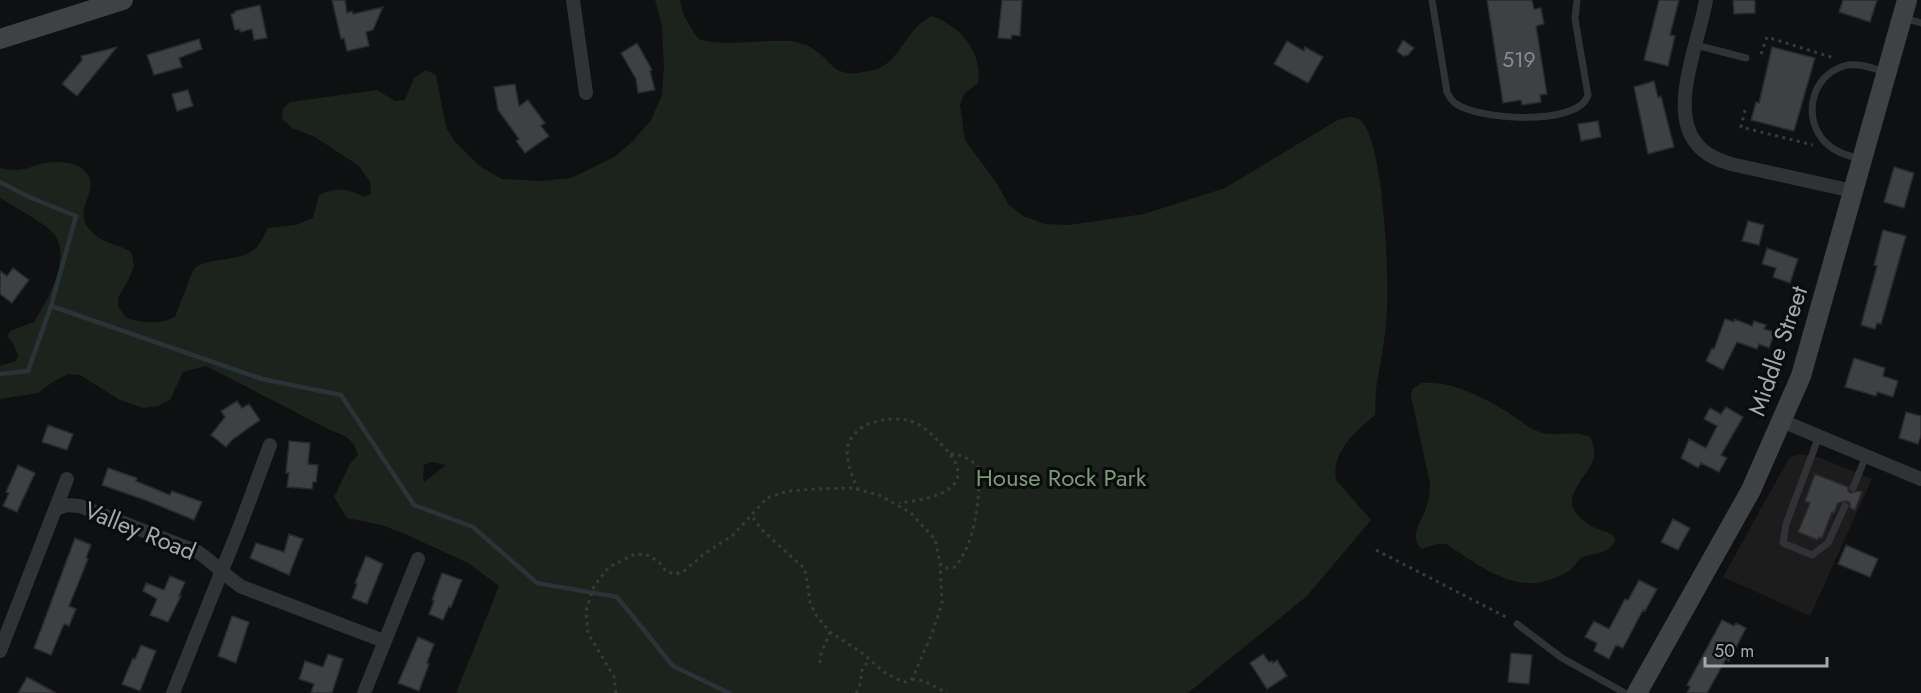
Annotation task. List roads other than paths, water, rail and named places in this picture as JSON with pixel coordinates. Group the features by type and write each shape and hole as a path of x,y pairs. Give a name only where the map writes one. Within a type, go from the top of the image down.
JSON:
{"main road":[{"path":"0,39 123,0"},
{"name":"Middle Street","path":"1637,693 1751,490 1801,376 1904,9"}],"street":[{"path":"573,0 586,93"},
{"path":"1706,0 1686,81 1685,101 1690,132 1695,142 1702,150 1716,159 1731,164 1853,191"},
{"path":"1782,421 1921,479"},
{"name":"Valley Road","path":"222,570 270,445"},
{"path":"0,651 67,479"},
{"name":"Valley Road","path":"55,510 66,505 80,506 198,552 242,587 384,641"},
{"path":"364,693 418,559"},
{"path":"173,693 222,570"}],"lane":[{"path":"1432,0 1449,98 1461,107 1511,118 1567,112 1587,100 1575,19 1577,0"},
{"path":"1904,9 1921,23"},
{"path":"1696,45 1746,58"},
{"path":"1862,160 1838,152 1827,144 1815,129 1811,105 1816,90 1828,76 1843,67 1858,66 1886,73"},
{"path":"1819,436 1786,524 1782,543 1812,555 1828,543 1845,506"},
{"path":"1852,489 1866,456"},
{"path":"1517,624 1562,658 1625,693"}],"waterway":[{"path":"0,182 29,197 76,216 51,306 28,371 0,374"},
{"path":"51,306 262,379 341,395 414,505 473,527 537,583 617,597 673,666 729,693"}],"park label":[{"name":"House Rock Park","path":"1061,478"}]}
